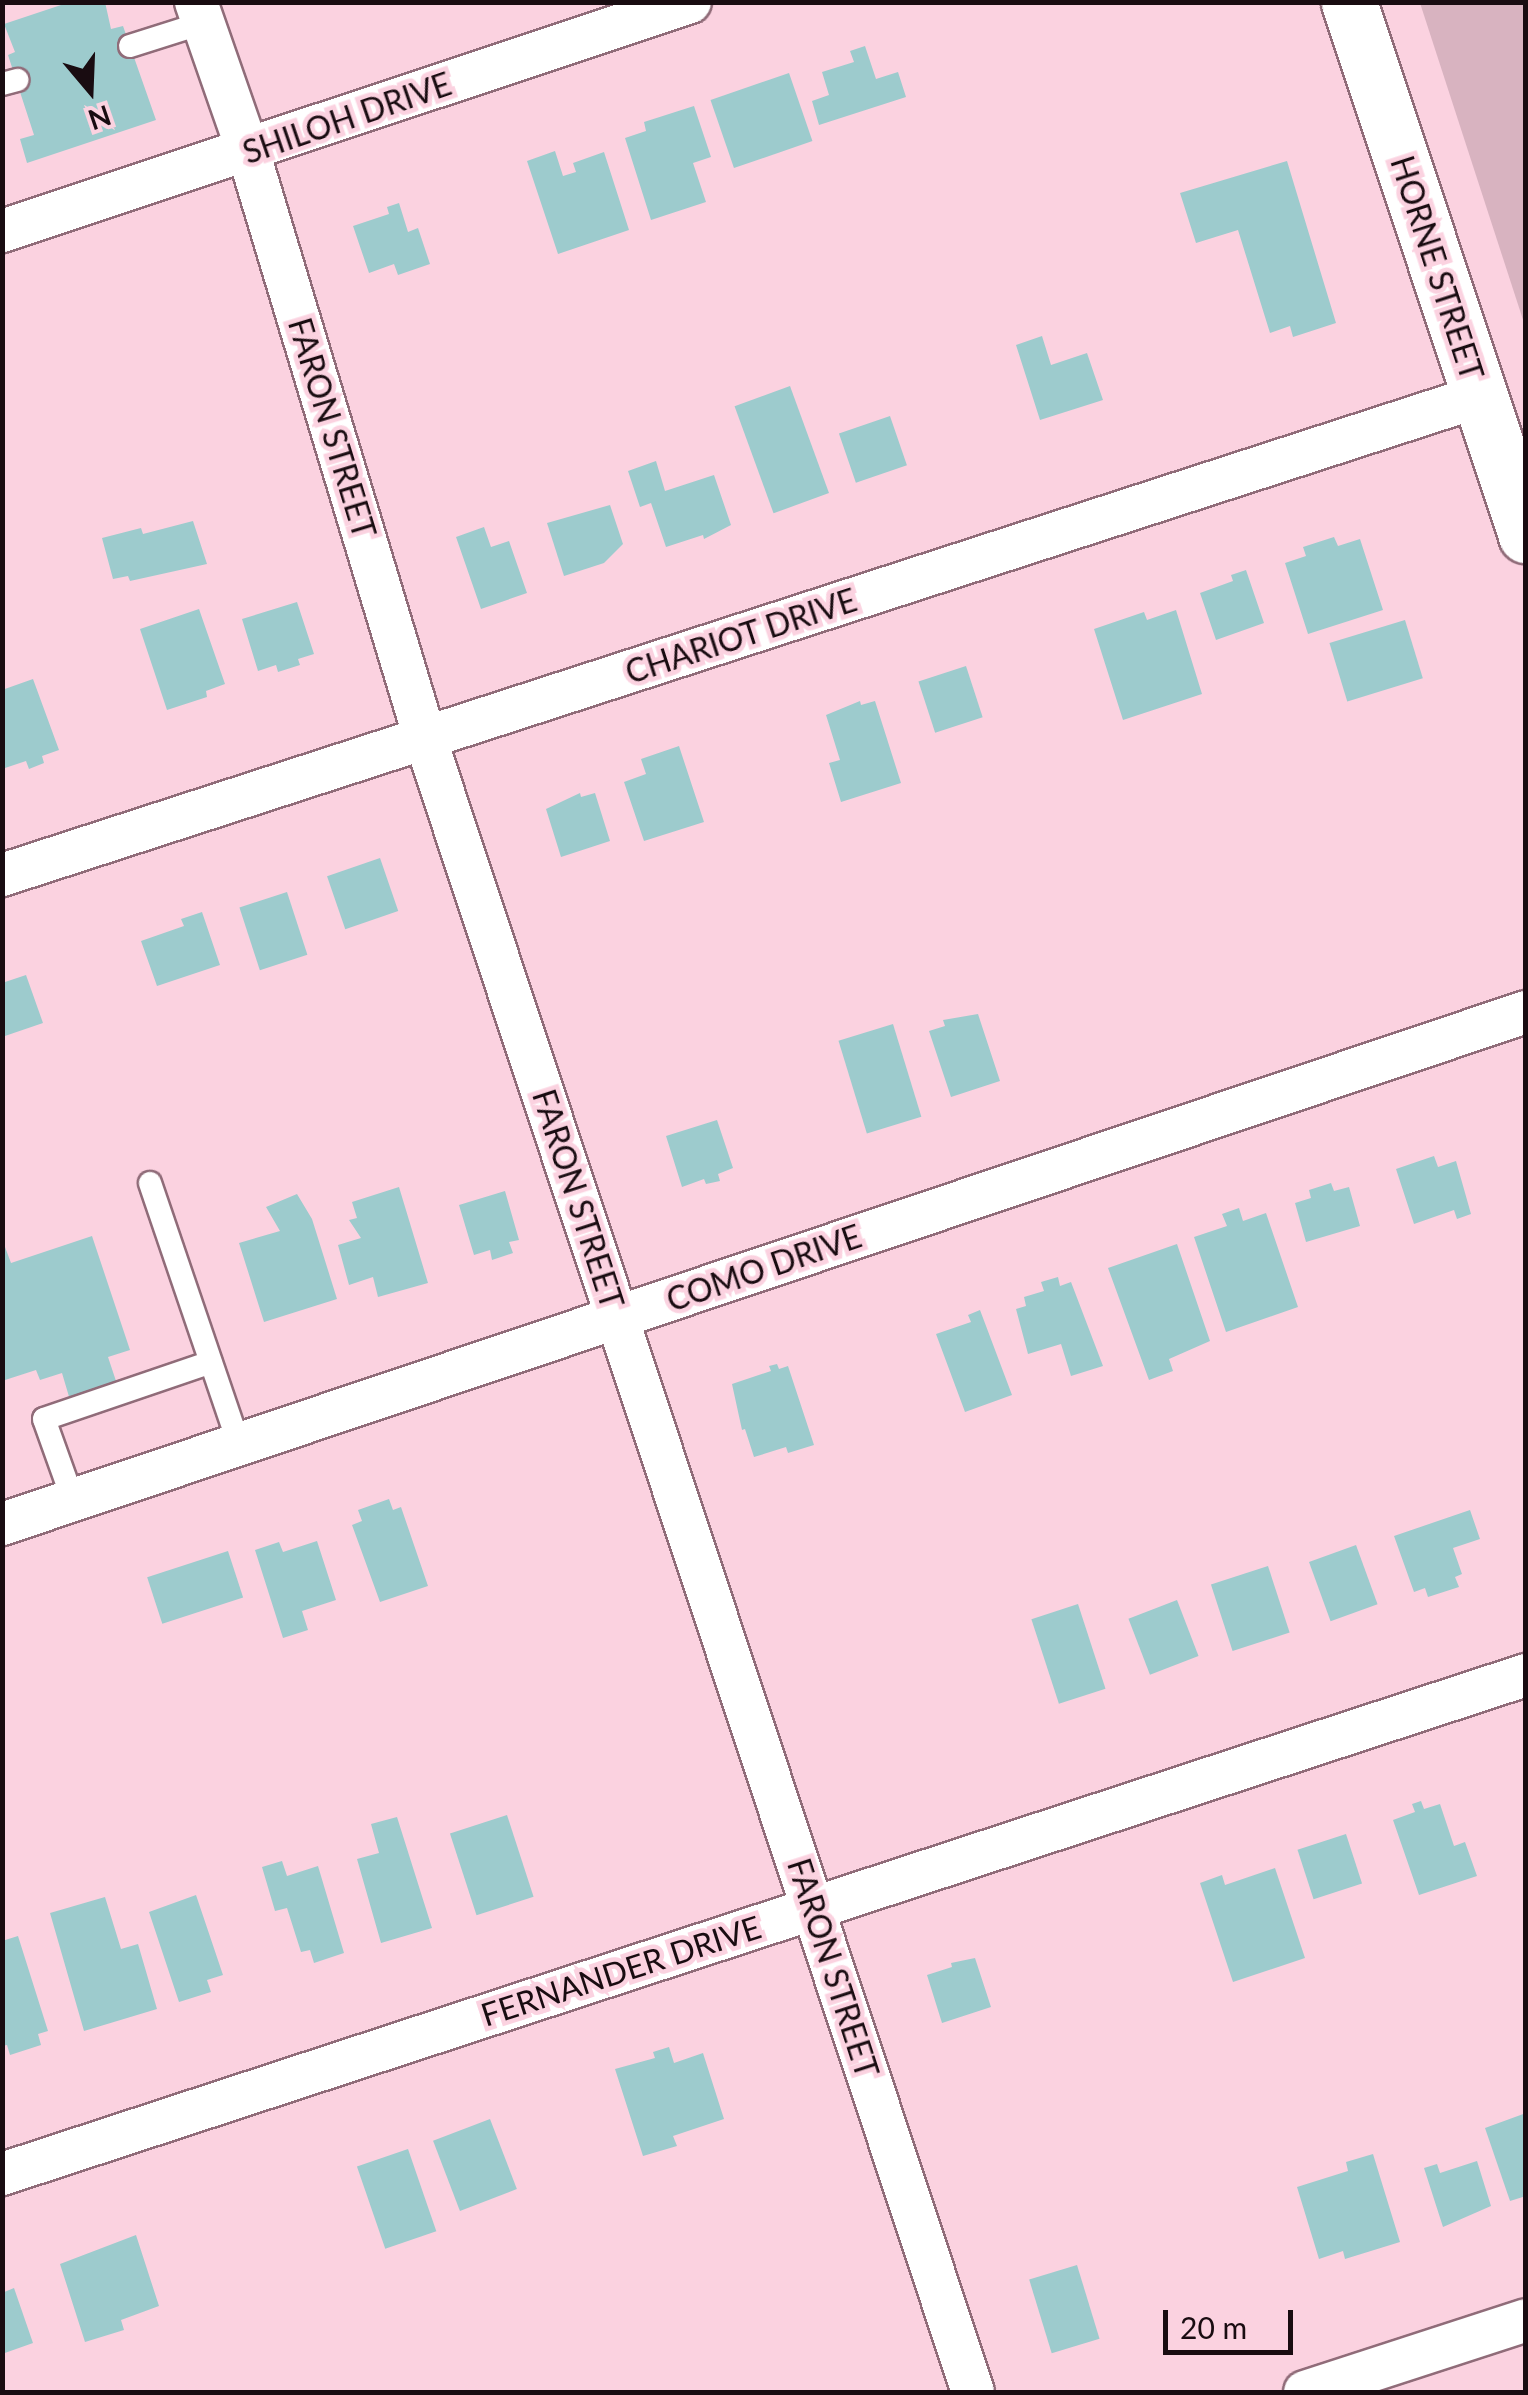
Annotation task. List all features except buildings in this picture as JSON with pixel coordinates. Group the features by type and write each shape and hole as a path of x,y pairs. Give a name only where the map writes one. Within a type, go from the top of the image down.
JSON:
{"street":[{"name":"SHILOH DRIVE","path":"2,231 690,2"},
{"name":"HORNE STREET","path":"1349,2 1526,534"},
{"name":"FARON STREET","path":"199,13 248,151 425,738 973,2392"},
{"name":"CHARIOT DRIVE","path":"2,875 1480,396"},
{"name":"COMO DRIVE","path":"2,1524 1526,1012"},
{"name":"FERNANDER DRIVE","path":"2,2174 1526,1675"},
{"path":"1305,2392 1526,2320"}],"lane":[{"path":"130,46 199,13"},
{"path":"150,1183 239,1444"},
{"path":"73,1500 44,1419 210,1362"}],"shaded area":[{"path":"1420,3 1525,3 1525,326"}]}
